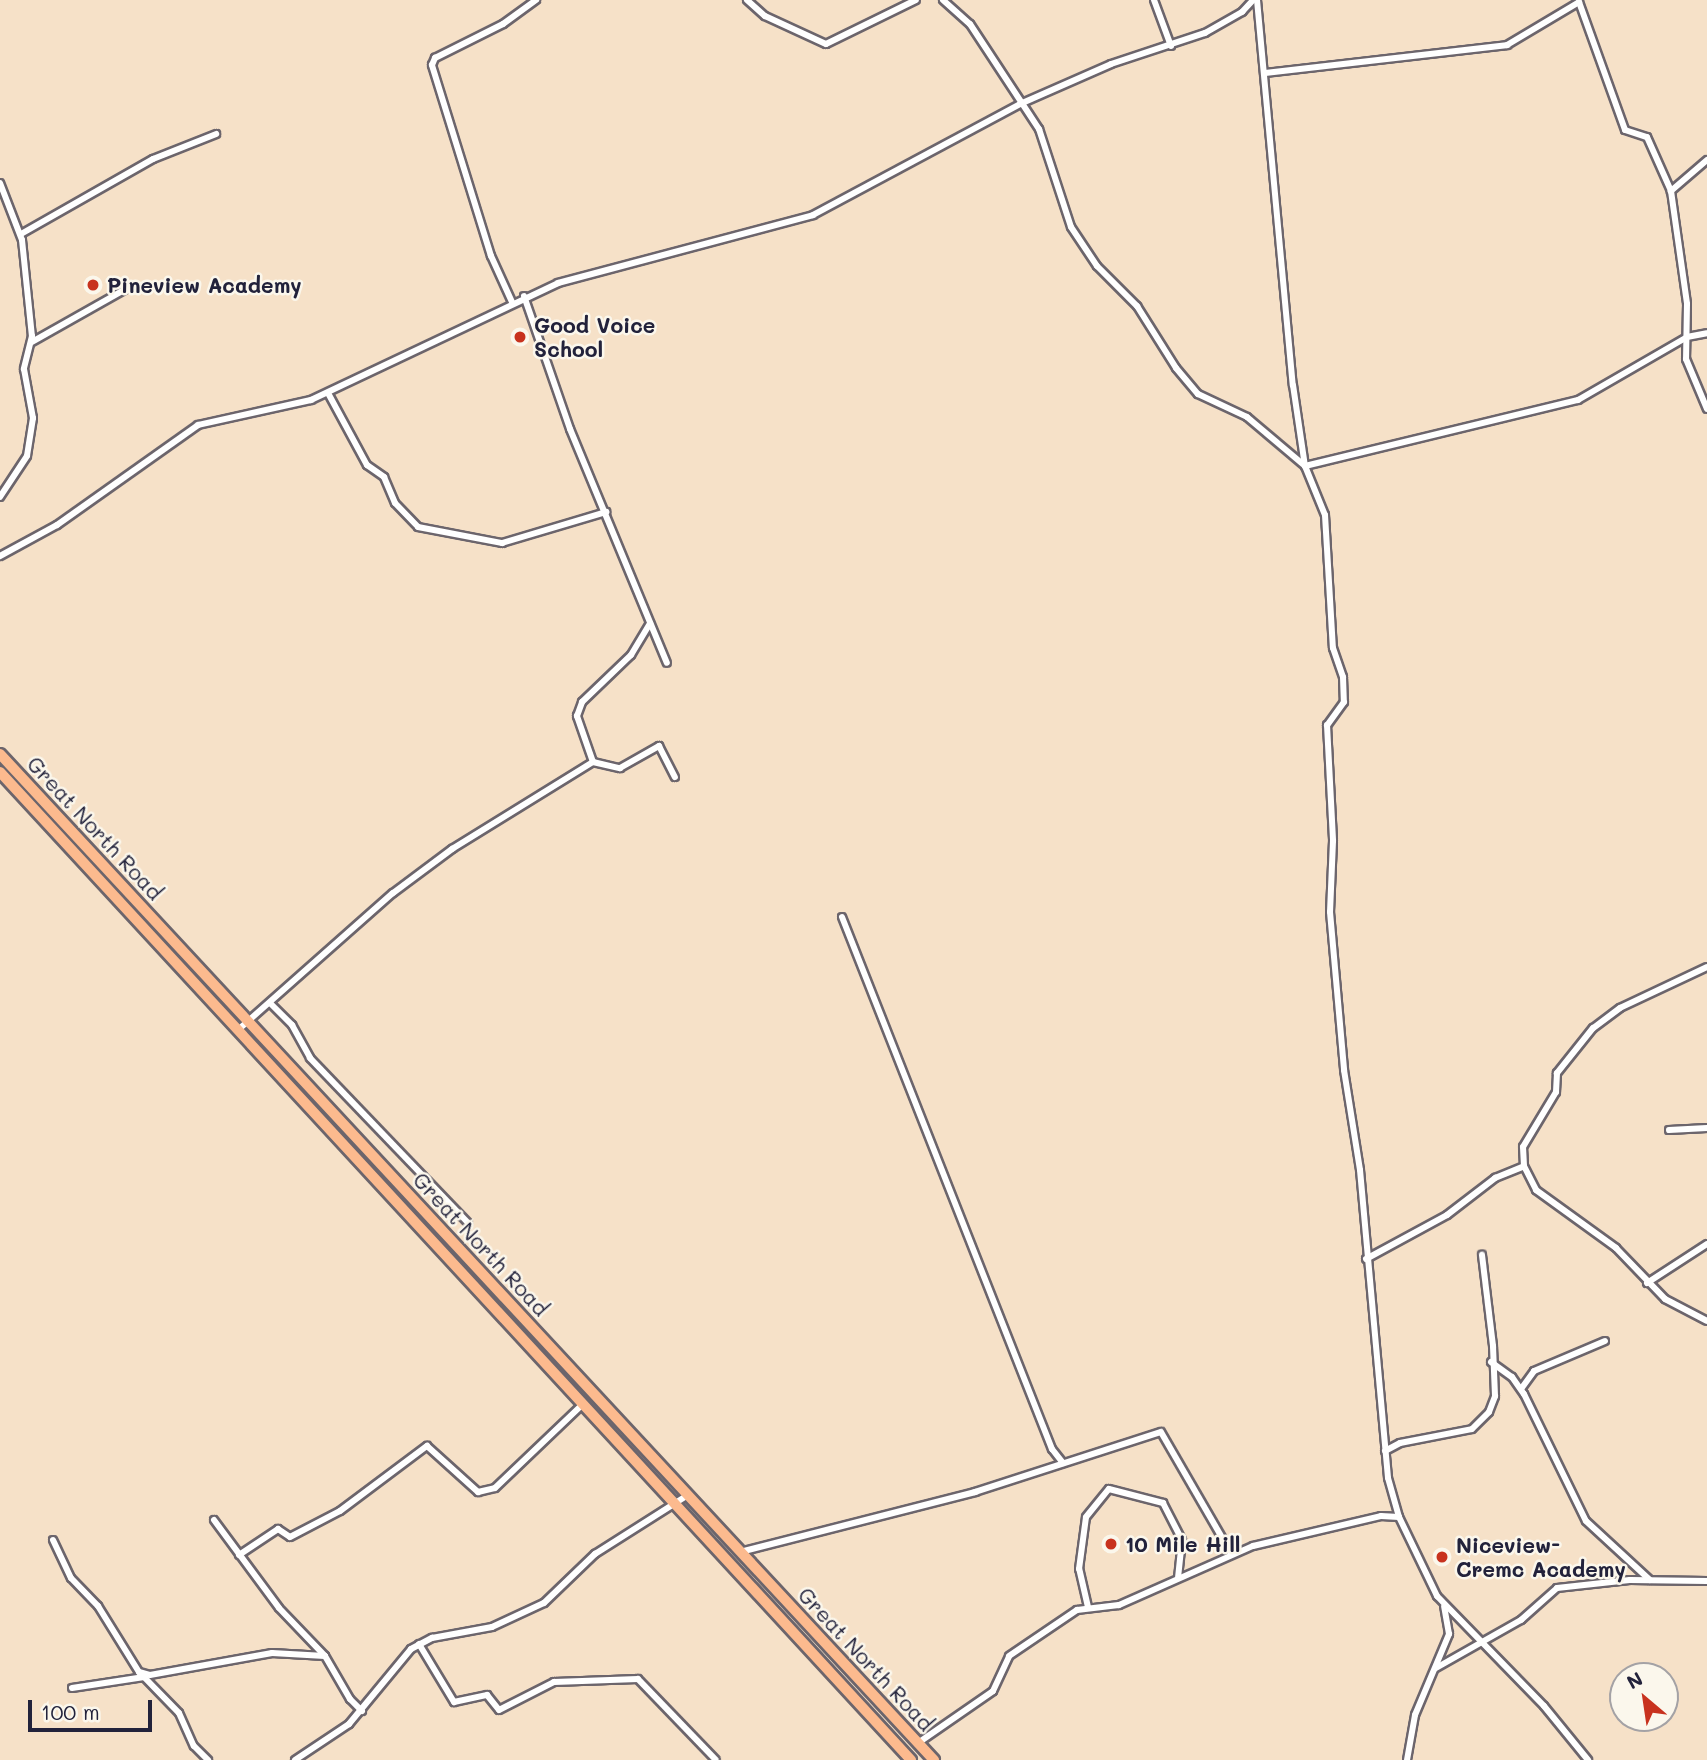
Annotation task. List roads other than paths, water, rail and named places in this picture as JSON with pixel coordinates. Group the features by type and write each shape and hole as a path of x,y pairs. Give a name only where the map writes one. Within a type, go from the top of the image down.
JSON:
{"highway":[{"name":"Great North Road","path":"0,754 933,1760"},
{"name":"Great North Road","path":"0,772 911,1760"}],"street":[{"path":"512,302 491,256 432,65 435,58 503,24 536,0"},
{"path":"747,0 765,16 826,44 916,0"},
{"path":"943,0 970,24 1020,104 1039,129 1073,232 1097,266 1151,324 1176,368 1198,394 1247,417 1304,466"},
{"path":"1154,0 1171,46"},
{"path":"0,556 57,525 198,425 231,415 295,406 328,393 524,296 558,283 813,215 1020,104 1092,71 1171,46 1226,22 1255,0 1266,73 1293,386 1304,466 1325,515 1333,648 1343,677 1344,702 1327,725 1333,841 1329,912 1385,1451 1399,1517 1443,1603 1449,1634 1415,1715 1407,1760"},
{"path":"1266,73 1507,45 1579,2 1625,130 1647,137 1671,191 1687,337 1686,359 1707,409"},
{"path":"21,234 153,159 216,134"},
{"path":"1671,191 1707,160"},
{"path":"0,183 21,234 32,342 24,369 32,404 30,443 22,466 0,498"},
{"path":"32,342 124,290"},
{"path":"524,296 570,429 667,663"},
{"path":"1304,466 1578,400 1687,337 1707,333"},
{"path":"328,393 367,465 384,477 395,503 418,527 502,543 606,512"},
{"path":"593,762 593,750 578,716 582,702 631,655 650,623"},
{"path":"238,1030 271,1003 342,934 393,893 452,849 593,762 620,768 659,746 675,777"},
{"path":"842,917 1052,1449 1063,1463"},
{"path":"1707,967 1620,1008 1593,1028 1557,1073 1556,1092 1526,1137 1524,1166 1536,1190 1616,1248 1665,1299 1707,1321"},
{"path":"271,1003 292,1025 310,1058 468,1223"},
{"path":"1669,1130 1707,1128"},
{"path":"1366,1259 1447,1215 1495,1178 1524,1166"},
{"path":"1647,1283 1707,1244"},
{"path":"1385,1451 1400,1443 1464,1432 1480,1424 1495,1396 1492,1322 1482,1255"},
{"path":"1521,1389 1534,1371 1605,1340"},
{"path":"1492,1362 1521,1389 1586,1521 1650,1580"},
{"path":"239,1555 278,1529 290,1537 340,1511 427,1446 478,1492 495,1489 582,1405"},
{"path":"740,1552 964,1495 1161,1432 1231,1553"},
{"path":"1088,1607 1079,1569 1086,1517 1109,1489 1163,1503 1181,1536 1178,1577"},
{"path":"296,1760 362,1711 395,1664 419,1644 492,1626 544,1603 595,1554 688,1495"},
{"path":"918,1743 993,1690 1009,1656 1077,1609 1119,1605 1231,1553 1381,1516 1399,1517"},
{"path":"214,1520 279,1608 325,1656 350,1699 362,1711"},
{"path":"53,1540 71,1578 98,1606 136,1669 179,1713 194,1746 208,1760"},
{"path":"1436,1668 1521,1620 1557,1588 1650,1580 1707,1581"},
{"path":"1443,1603 1482,1640 1588,1760"},
{"path":"419,1644 454,1702 487,1695 499,1710 554,1682 638,1679 716,1760"},
{"path":"72,1688 272,1654 325,1656"}],"place":[{"name":"Pineview Academy","path":"93,285"},
{"name":"Good Voice School","path":"520,337"},
{"name":"10 Mile Hill","path":"1111,1544"},
{"name":"Niceview- Cremc Academy","path":"1442,1557"}]}
